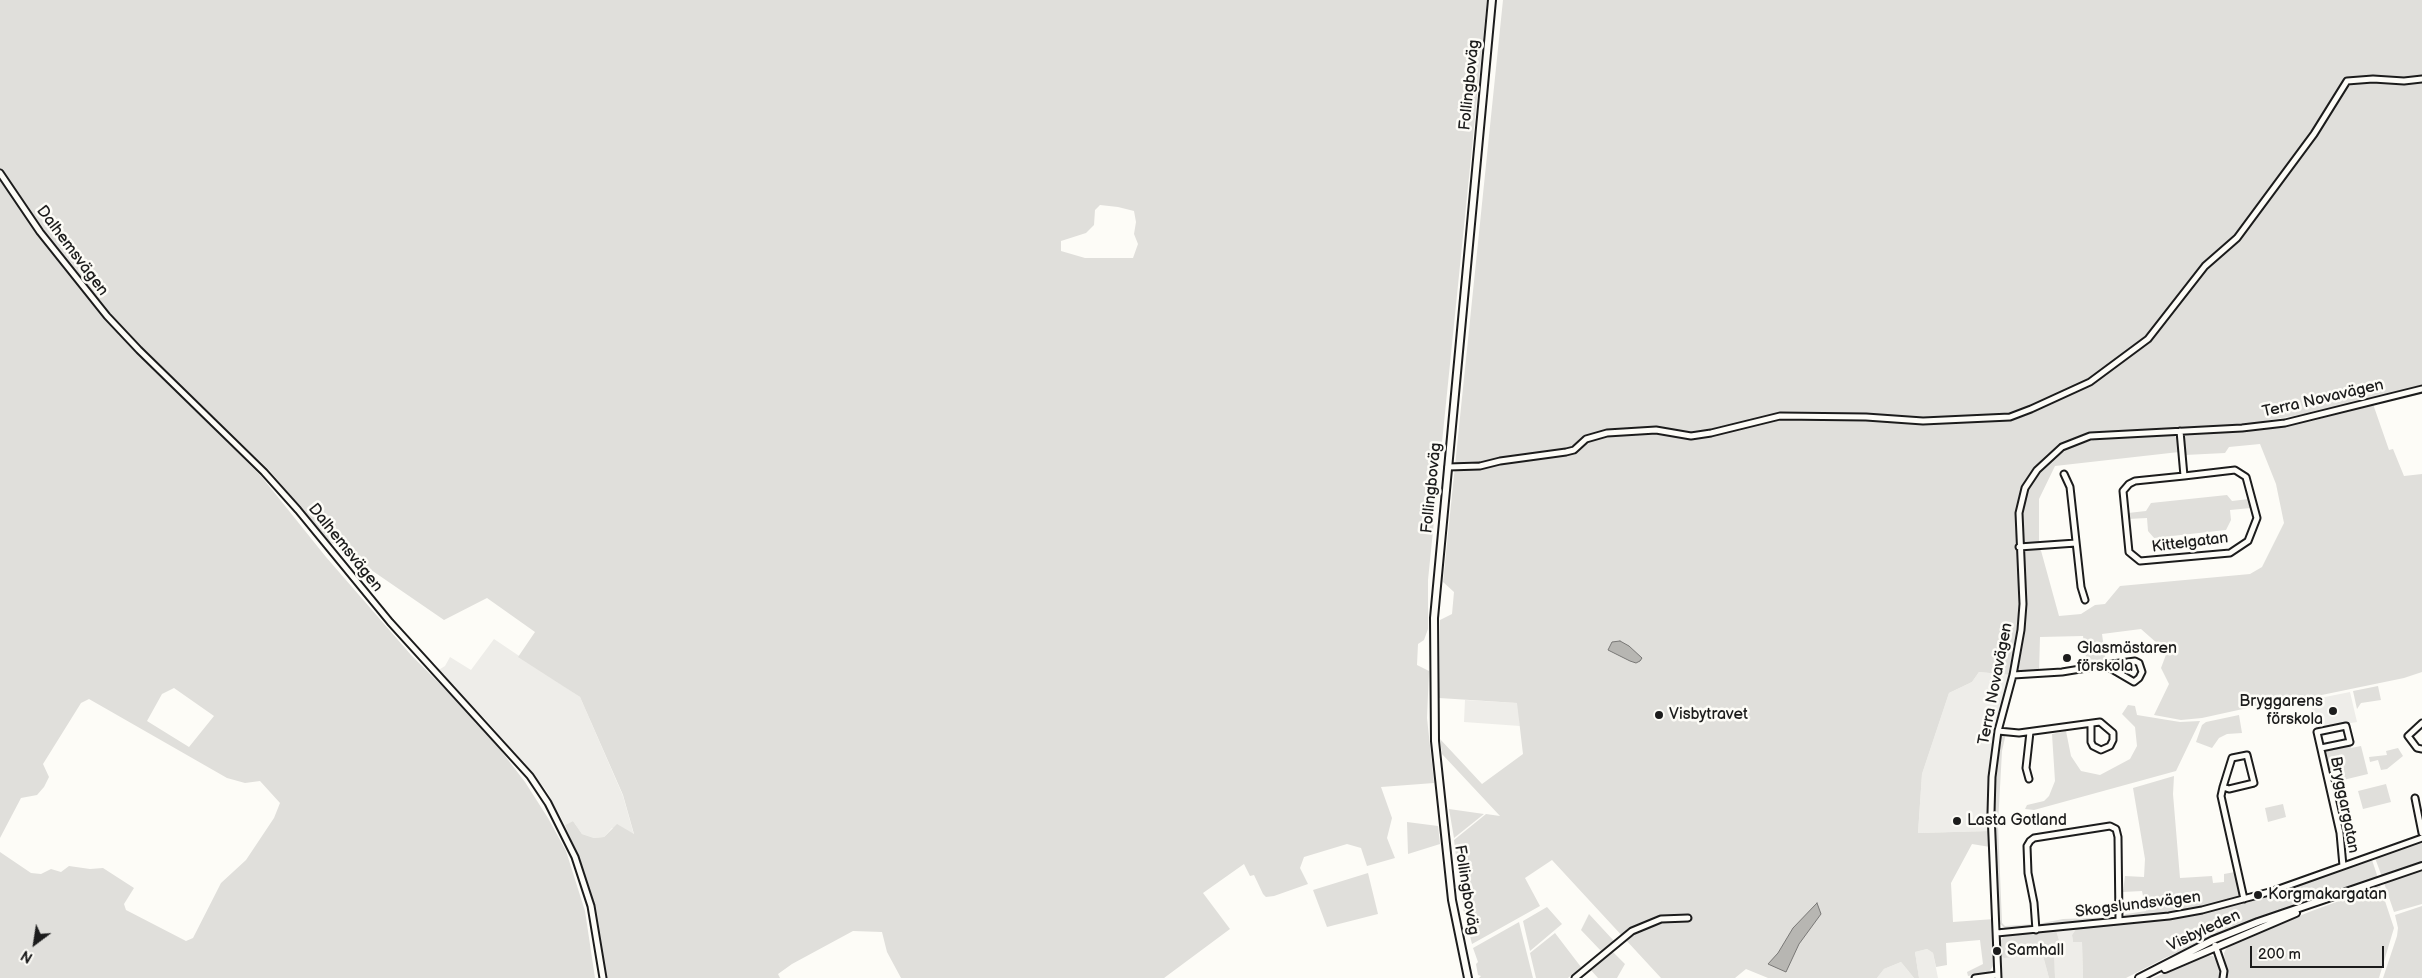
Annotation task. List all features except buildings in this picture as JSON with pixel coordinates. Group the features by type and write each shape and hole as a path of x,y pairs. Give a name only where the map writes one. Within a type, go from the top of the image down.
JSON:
{"main road":[{"name":"Follingboväg","path":"1468,978 1448,872 1434,741 1436,592 1492,0"},
{"name":"Visbyleden","path":"2141,978 2266,919 2422,866"}],"street":[{"path":"1448,467 1480,466 1500,461 1560,454 1574,450 1586,439 1607,433 1656,430 1691,436 1711,434 1780,416 1866,417 1923,421 2010,417 2090,382 2148,338 2205,266 2237,238 2314,134 2347,81 2373,79 2404,81 2422,79"},
{"name":"Dalhemsvägen","path":"0,173 40,232 107,316 139,350 264,472 298,510 390,622 500,740 530,776 562,828 575,857 591,906 603,978"},
{"name":"Terra Novavägen","path":"1998,976 1991,799 1992,766 1998,731 2013,675 2021,630 2023,604 2019,513 2025,488 2044,461 2058,450 2090,436 2242,428 2285,423 2422,389"},
{"path":"2180,430 2184,476"},
{"name":"Kittelgatan","path":"2235,470 2246,477 2257,518 2248,541 2230,552 2140,561 2129,552 2123,491 2129,484 2135,481 2184,476 2235,470"},
{"path":"2064,474 2070,486 2081,587 2085,600"},
{"path":"2019,547 2076,543"},
{"path":"2013,675 2062,672 2135,660 2142,672 2134,682 2105,665"},
{"path":"1998,731 2030,732 2080,723 2091,724 2100,722 2111,729 2114,736 2110,746 2101,750 2093,746 2091,742 2091,724"},
{"path":"2422,723 2408,736 2417,748 2422,749"},
{"name":"Bryggargatan","path":"2321,748 2350,742 2346,726 2317,732 2340,833 2343,866"},
{"path":"2029,779 2026,768 2030,732"},
{"path":"2223,787 2229,789 2254,783 2247,755 2232,758 2220,796 2244,899"},
{"path":"2415,798 2422,833"},
{"path":"2036,930 2034,903 2028,873 2027,846 2030,841 2034,838 2110,826 2116,829 2118,837 2119,921"},
{"name":"Skogslundsvägen","path":"1997,933 2169,916 2244,899 2422,838"},
{"path":"1575,978 1632,931 1661,919 1688,918"},
{"path":"2215,944 2224,970 2223,978"},
{"path":"1975,978 1998,976"}],"shaded area":[{"path":"0,0 1487,0 1428,580 1428,629 1424,640 1418,644 1417,665 1429,671 1427,718 1434,783 1381,787 1392,818 1387,838 1395,858 1367,866 1361,848 1347,844 1304,857 1300,868 1308,884 1274,896 1266,897 1263,894 1254,875 1250,876 1244,864 1203,893 1230,929 1164,978 901,978 887,952 882,932 853,931 792,964 778,974 780,978 607,978 594,906 584,872 565,825 573,821 582,834 594,838 604,837 617,824 634,834 623,795 580,697 518,657 535,632 487,598 444,620 329,541 270,471 126,332 70,267 0,169","holes":["1100,205 1134,211 1136,222 1134,234 1138,244 1133,258 1085,258 1061,251 1061,241 1086,233 1094,225 1095,210"]},
{"path":"1503,0 2422,0 2422,385 2311,413 2242,425 2091,433 2054,449 2037,466 2024,485 2017,506 2015,520 2020,592 2020,630 2011,675 1979,672 1972,682 1949,693 1922,774 1918,833 1990,831 1990,847 1972,844 1951,883 1953,922 1994,919 1995,963 1989,972 1968,976 1967,972 1983,964 1980,940 1946,943 1947,965 1936,967 1933,953 1927,949 1915,952 1919,978 1914,978 1901,962 1884,969 1877,978 1768,978 1746,969 1735,978 1661,978 1552,860 1525,878 1540,906 1472,944 1462,904 1464,902 1462,902 1459,883 1461,881 1454,840 1486,814 1500,816 1442,754 1440,739 1482,784 1523,754 1517,703 1439,698 1440,620 1452,614 1454,592 1443,582"},
{"path":"0,177 66,271 121,337 261,476 326,557 411,655 482,726 525,782 566,851 585,911 595,978 0,978 0,852 31,873 41,874 51,869 61,872 69,866 90,869 103,868 134,888 124,904 126,910 186,941 193,938 221,883 246,860 274,818 280,803 260,781 245,783 227,778 89,699 81,703 43,764 49,777 44,787 37,795 21,798 0,838","holes":["174,688 214,716 189,747 147,721 162,694"]},
{"path":"2373,404 2389,450 2393,449 2404,476 2422,474 2422,672 2404,678 2312,697 2302,696 2202,718 2181,720 2154,715 2169,684 2161,668 2167,652 2141,629 2102,634 2106,663 2087,665 2083,636 2040,637 2039,673 2020,673 2018,671 2025,630 2025,584 2022,552 2025,549 2040,547 2059,616 2081,614 2095,605 2105,604 2120,586 2250,574 2262,567 2284,523 2276,484 2260,444 2229,447 2225,453 2185,455 2184,435 2188,433 2249,430 2312,421"},
{"path":"2173,435 2178,438 2179,452 2055,466 2039,499 2039,542 2022,543 2019,518 2024,498 2030,484 2057,453 2065,448 2097,439"},
{"path":"2227,495 2232,501 2249,499 2251,508 2230,510 2231,520 2226,530 2154,538 2148,531 2147,518 2128,519 2128,513 2146,511 2151,503"},
{"path":"494,639 580,697 623,796 634,835 612,828 604,837 594,838 582,834 573,821 565,825 546,790 488,722 437,671 445,666 450,657 471,670"},
{"path":"1620,641 1629,646 1642,658 1640,661 1636,663 1630,661 1608,650 1612,642"},
{"path":"1979,672 2011,675 1996,730 1991,759 1990,831 1918,833 1922,774 1949,693 1972,682"},
{"path":"2378,686 2381,700 2361,703 2357,709 2353,691"},
{"name":"Bryggarens förskola","path":"2350,692 2357,722 2316,729 2310,700"},
{"path":"1465,700 1518,703 1520,726 1464,722"},
{"path":"2128,705 2135,706 2137,715 2180,722 2200,721 2176,771 2034,810 2025,809 2027,805 2044,801 2049,796 2055,781 2052,734 2066,731 2071,756 2081,771 2100,775 2130,759 2137,746 2135,727 2122,714"},
{"path":"2239,715 2242,733 2227,734 2219,738 2212,748 2196,742 2202,725 2206,722"},
{"path":"2006,733 2002,751 1998,824 2002,923 2005,926 2034,924 2034,926 2007,930 1999,923 1994,804 1994,775 2000,737"},
{"path":"2350,745 2351,748 2361,746 2368,774 2343,780 2340,767 2330,770 2324,752"},
{"path":"2398,748 2403,756 2387,769 2381,770 2378,760 2370,762 2369,757 2387,755 2386,751"},
{"path":"2174,776 2173,794 2180,878 2212,876 2213,883 2224,882 2224,874 2235,872 2240,895 2238,899 2202,908 2126,919 2122,917 2126,914 2146,911 2142,891 2123,892 2125,876 2144,877 2145,859 2133,788"},
{"path":"2386,784 2391,802 2363,809 2358,791"},
{"path":"2283,804 2286,817 2268,822 2265,808"},
{"path":"1449,809 1484,814 1454,838"},
{"path":"1407,822 1438,826 1440,844 1408,854"},
{"path":"2422,842 2422,861 2382,877 2375,858"},
{"path":"2372,860 2378,878 2255,919 2165,958 2126,978 2083,978 2082,942 2073,942 2072,935 2076,929 2169,919 2202,913 2284,890"},
{"path":"2416,872 2422,872 2422,904 2394,912 2384,883"},
{"path":"1368,873 1378,914 1327,927 1313,890"},
{"path":"2380,886 2394,928 2379,978 2226,978 2224,953 2227,947 2309,912"},
{"path":"1817,903 1821,914 1799,944 1786,972 1768,964 1778,953 1793,928"},
{"path":"2422,906 2422,978 2383,978 2397,936 2398,928 2395,915"},
{"path":"1547,907 1562,924 1530,951 1523,921"},
{"path":"1589,914 1614,941 1602,952 1581,930"},
{"path":"2116,917 2114,919 2040,927 2038,924 2063,919"},
{"path":"1519,922 1533,978 1479,978 1481,976 1478,975 1476,964 1478,962 1473,948"},
{"path":"2076,929 2072,935 2073,942 2082,941 2083,978 2055,978 2054,946 2059,946 2056,930"},
{"path":"2056,930 2059,946 2054,947 2055,978 2049,978 2042,952 2012,952 2012,957 2004,958 2001,955 2000,942 2003,937"},
{"path":"1555,933 1581,967 1568,978 1536,978 1530,953"},
{"path":"1927,949 1933,953 1938,978 1919,978 1915,952"},
{"path":"1612,951 1625,964 1617,978 1598,978 1590,969"},
{"path":"2012,952 2042,952 2049,978 2002,978 2001,955 2011,957"},
{"path":"2206,955 2213,956 2219,965 2220,978 2153,978"},
{"path":"1901,962 1914,978 1877,978 1884,969"}],"place":[{"name":"Glasmästaren förskola","path":"2067,658"},
{"name":"Bryggarens förskola","path":"2333,711"},
{"name":"Visbytravet","path":"1659,715"},
{"name":"Lasta Gotland","path":"1957,821"},
{"name":"Korgmakargatan","path":"2258,895"},
{"name":"Samhall","path":"1997,951"}]}
